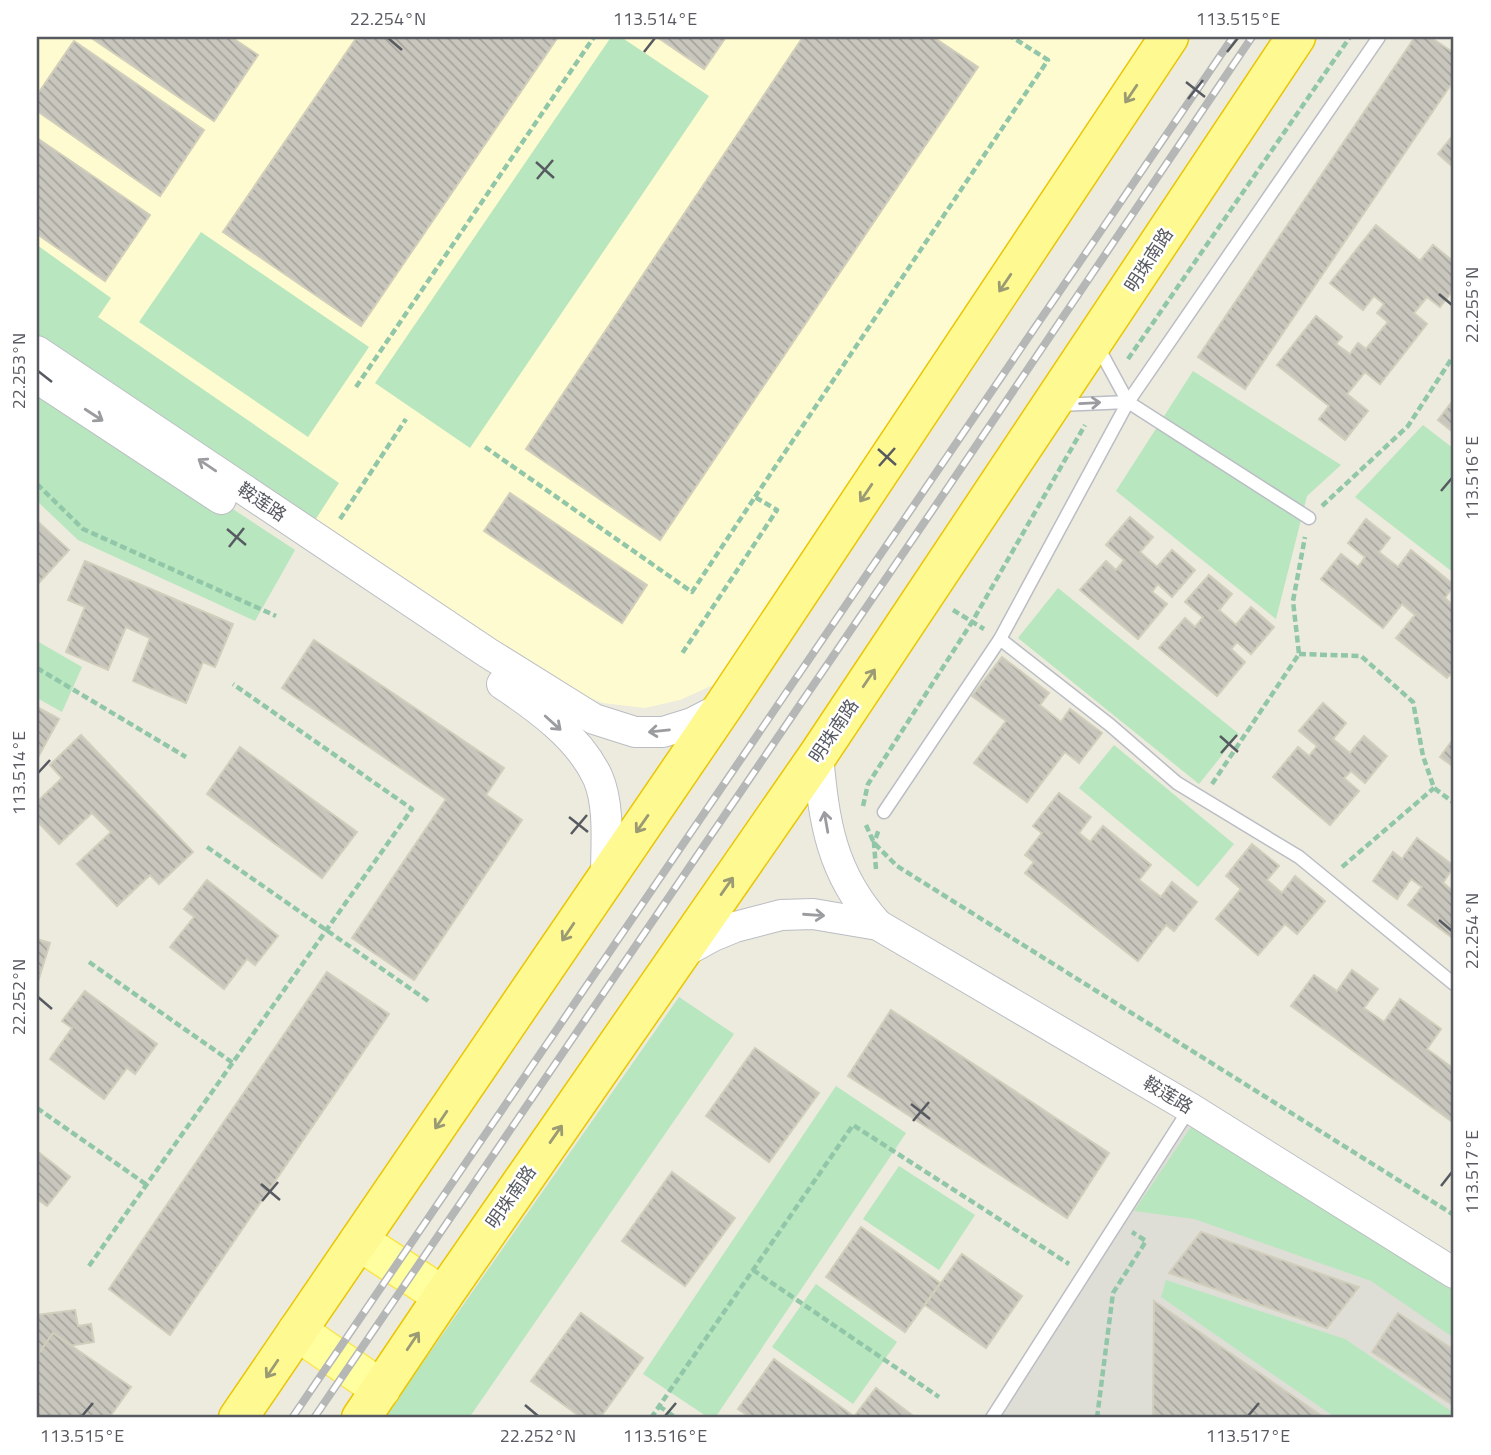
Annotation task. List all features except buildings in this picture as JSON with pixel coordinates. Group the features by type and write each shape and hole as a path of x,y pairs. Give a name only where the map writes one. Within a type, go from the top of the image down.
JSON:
{"highway":[{"path":"238,1418 723,707 1169,37"},
{"name":"明珠南路","path":"371,1404 818,755 1296,37"}],"main road":[{"path":"359,1241 443,1296"},
{"path":"298,1331 371,1404"}],"street":[{"name":"鞍莲路","path":"37,351 324,543 483,661"},
{"name":"鞍莲路","path":"37,378 483,661"},
{"path":"483,661 594,719 635,732 663,732 692,723 723,707"},
{"path":"483,661 572,739 598,779 606,819 607,875"},
{"path":"818,755 824,808 835,855 850,890 878,925"},
{"path":"681,954 735,927 781,915 813,914 878,925"},
{"name":"鞍莲路","path":"878,925 1190,1108 1454,1273"}],"lane":[{"path":"884,812 1000,639 1128,402 1379,37"},
{"path":"1096,341 1128,402 1309,518"},
{"path":"1053,405 1128,402"},
{"path":"1000,639 1110,725 1177,783 1299,857 1454,984"},
{"path":"992,1418 1190,1108"}],"path":[{"path":"356,387 594,37"},
{"path":"485,447 692,592 1048,61 1012,37"},
{"path":"1114,378 1350,37"},
{"path":"1202,798 1299,654 1293,601 1309,518 1408,426 1454,355"},
{"path":"863,811 862,802 868,784 972,622 1098,403"},
{"path":"324,543 406,419"},
{"path":"37,484 83,529 276,616"},
{"path":"681,655 777,510 755,497"},
{"path":"945,621 952,609 1000,639"},
{"path":"1299,654 1361,656 1413,702 1423,755 1434,788 1454,803"},
{"path":"37,668 186,757"},
{"path":"89,1266 412,809 233,684"},
{"path":"1327,880 1434,788"},
{"path":"874,843 884,812"},
{"path":"864,821 874,843 876,870"},
{"path":"874,843 897,866 1454,1215"},
{"path":"207,847 431,1003"},
{"path":"89,962 233,1063"},
{"path":"37,1108 146,1185"},
{"path":"651,1418 853,1125 1084,1274"},
{"path":"1097,1418 1113,1293 1146,1241 1117,1222"},
{"path":"753,1270 939,1397"},
{"path":"659,1406 676,1418"}],"shaded area":[{"path":"37,37 1168,37 744,671 680,700 645,708 603,703 555,685 37,342"},
{"path":"1190,1108 1454,1277 1454,1418 992,1418"}],"green space":[{"path":"611,37 621,37 709,96 470,448 375,383"},
{"path":"201,232 369,347 308,437 139,322"},
{"path":"37,245 111,298 98,317 339,483 312,525 37,339"},
{"path":"1193,371 1341,465 1307,496 1276,619 1116,491"},
{"path":"37,380 295,550 255,621 78,540 37,501"},
{"path":"1423,425 1454,449 1454,573 1355,497"},
{"path":"1058,588 1239,734 1199,784 1018,638"},
{"path":"37,641 82,667 62,712 37,698"},
{"path":"1114,745 1234,844 1198,887 1079,788"},
{"path":"679,997 734,1034 469,1418 384,1418"},
{"path":"836,1086 906,1133 715,1418 709,1418 643,1374"},
{"path":"1195,1121 1454,1282 1454,1338 1371,1281 1194,1219 1134,1211"},
{"path":"899,1166 975,1215 939,1270 863,1219"},
{"path":"1166,1280 1345,1339 1454,1413 1454,1418 1336,1418 1161,1297"},
{"path":"816,1284 897,1342 853,1404 772,1347"}],"railway":[{"path":"292,1418 1233,37"},
{"path":"314,1418 1252,37"}]}
